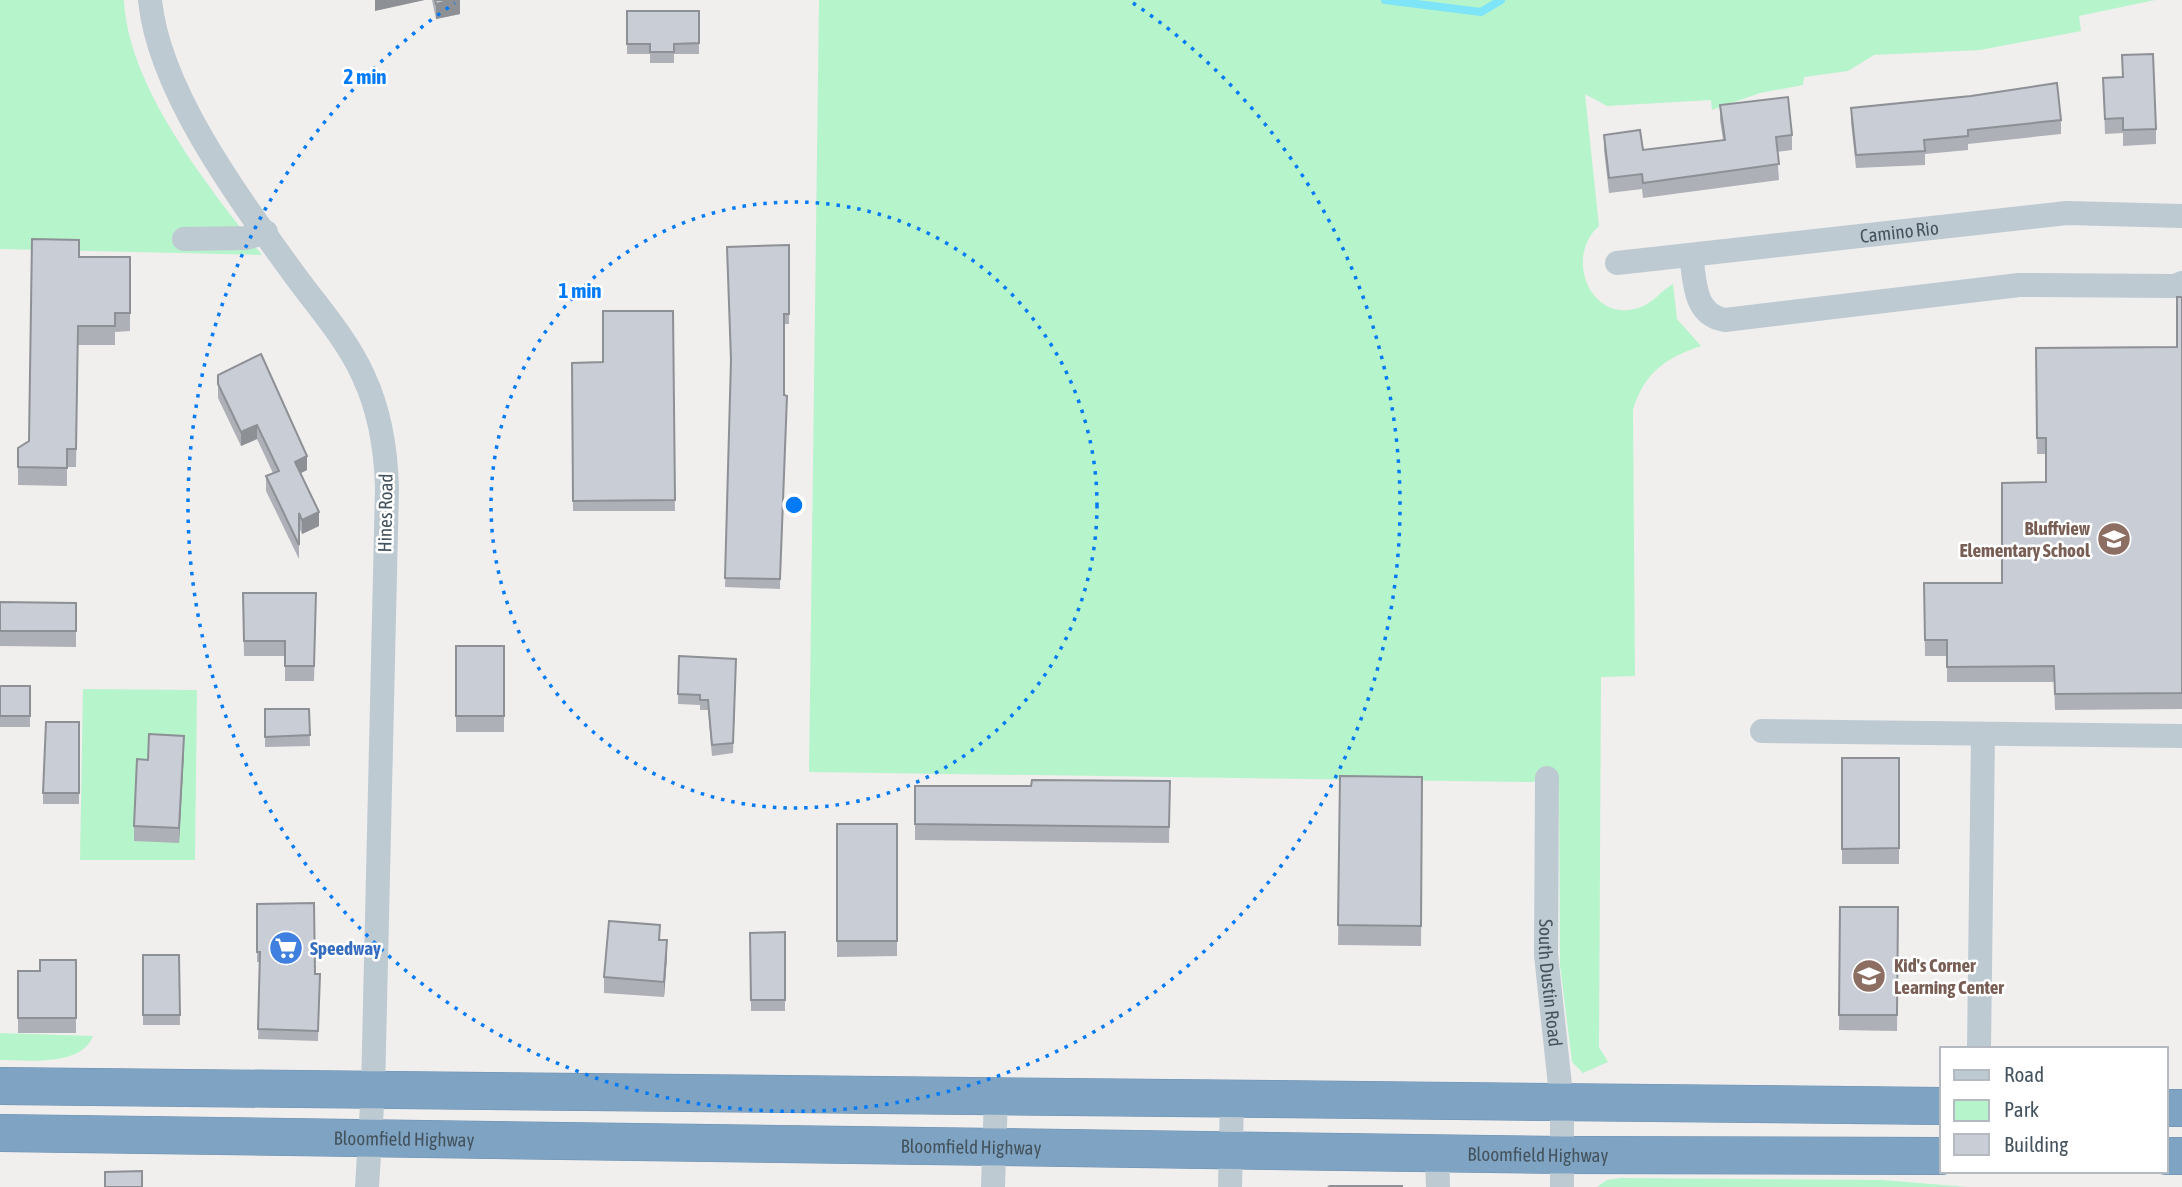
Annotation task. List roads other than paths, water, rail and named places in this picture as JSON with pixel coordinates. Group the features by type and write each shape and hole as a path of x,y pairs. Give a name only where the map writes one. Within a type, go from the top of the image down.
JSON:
{"highway":[{"path":"0,1086 1940,1106"},
{"name":"Bloomfield Highway","path":"0,1133 1231,1149 1437,1170 1562,1171 1940,1156"}],"street":[{"name":"Hines Road","path":"150,0 153,23 170,75 193,124 266,232 338,331 363,375 376,408 386,460 373,1090 367,1187"},
{"name":"Camino Rio","path":"1617,263 2067,213 2182,216"},
{"path":"184,239 246,238 266,232"},
{"path":"1691,255 1701,304 1711,316 1725,320 2019,285 2175,286 2182,283"},
{"path":"1762,731 2182,736"},
{"path":"1979,1047 1983,734"},
{"name":"South Dustin Road","path":"1547,778 1546,955 1562,1104 1562,1171"},
{"path":"993,1187 996,1095"},
{"path":"1230,1187 1232,1099"}],"waterway":[{"path":"1385,0 1481,12 1501,0"}],"place":[{"name":"Bluffview Elementary School","path":"2114,539"},
{"name":"Speedway","path":"286,948"},
{"name":"Kid's Corner Learning Center","path":"1869,976"}]}
